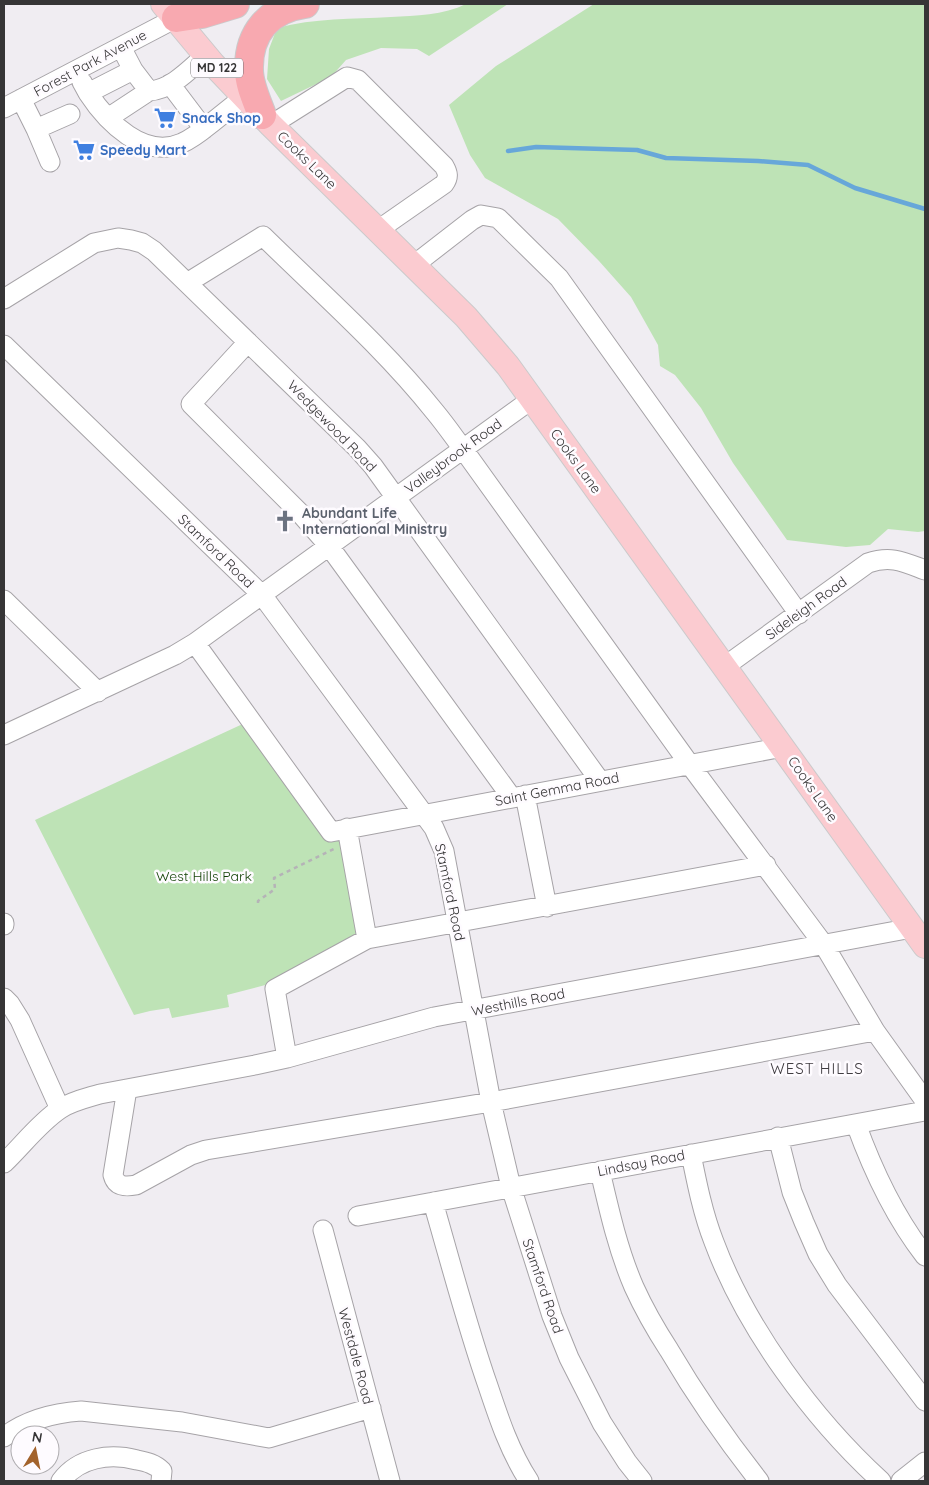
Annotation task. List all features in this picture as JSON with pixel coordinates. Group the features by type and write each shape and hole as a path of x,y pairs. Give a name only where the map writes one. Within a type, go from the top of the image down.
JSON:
{"highway":[{"path":"171,8 202,14 235,4"},
{"path":"266,120 253,90 249,71 254,39 273,14 291,6 305,4"}],"main road":[{"name":"Cooks Lane","path":"171,8 206,55 266,120 414,265 472,324 508,366 918,937"}],"street":[{"name":"Forest Park Avenue","path":"4,108 121,46 171,8"},
{"path":"121,46 133,70 149,91"},
{"path":"108,118 149,91 158,91 170,84 206,55"},
{"path":"76,70 96,105 108,118 130,137 141,143 162,147 181,144 204,128 266,120 347,77 358,80 444,166 448,174 448,179 444,184 378,230"},
{"path":"88,93 133,70"},
{"path":"170,84 204,128"},
{"path":"21,99 50,162"},
{"path":"36,129 70,114"},
{"path":"414,265 472,220 481,215 498,218 559,278 799,614"},
{"path":"187,283 263,236 376,346 435,412 463,449 690,764 824,944 875,1032 925,1101"},
{"name":"Wedgewood Road","path":"4,299 94,243 118,238 142,243 154,251 374,466 600,781"},
{"path":"248,342 191,404 300,513 330,546 519,797 547,906"},
{"name":"Stamford Road","path":"4,345 262,595 434,828 444,851 491,1102 511,1187 552,1316 569,1358 602,1423 627,1462 642,1481"},
{"name":"Valleybrook Road","path":"4,735 98,692 195,644 532,399"},
{"name":"Sideleigh Road","path":"724,667 868,563 879,559 892,559 903,561 925,570"},
{"path":"4,600 98,692"},
{"path":"195,644 342,834 368,939"},
{"name":"Saint Gemma Road","path":"342,834 423,814 783,747"},
{"path":"287,1058 275,989 368,939 766,865"},
{"name":"Westhills Road","path":"60,1108 93,1096 287,1058 434,1017 824,944 918,937"},
{"path":"4,998 20,1020 60,1108 33,1132 4,1163"},
{"path":"126,1089 113,1175 114,1181 120,1186 127,1187 136,1185 191,1155 206,1150 491,1102 875,1032"},
{"name":"Lindsay Road","path":"358,1216 925,1110"},
{"path":"856,1124 869,1161 882,1188 912,1239 925,1256"},
{"path":"778,1137 792,1192 818,1254 837,1285 925,1401"},
{"path":"691,1154 700,1200 713,1241 729,1279 748,1312 772,1353 805,1398 836,1436 881,1481"},
{"path":"600,1171 610,1216 634,1287 680,1370 706,1410 759,1481"},
{"path":"433,1202 473,1344 486,1382 508,1444 529,1481"},
{"name":"Westdale Road","path":"323,1230 390,1481"},
{"path":"4,1437 29,1422 57,1414 81,1412 182,1422 268,1438 370,1408"},
{"path":"61,1481 74,1469 90,1460 110,1456 128,1457 156,1465 162,1471 161,1481"},
{"path":"901,1481 925,1462"}],"path":[{"path":"258,903 258,901 275,889 274,878 342,834"}],"green space":[{"path":"466,4 508,4 429,56 417,49 381,48 346,60 331,77 281,101 267,79 269,49 277,28 319,21 429,14 448,11"},
{"path":"594,4 925,4 925,531 888,529 870,545 846,547 787,540 733,463 701,408 675,375 660,366 658,345 631,297 558,219 485,178 470,155 449,105 496,66"},
{"name":"West Hills Park","path":"247,722 331,841 343,840 359,930 355,939 269,984 227,995 229,1007 172,1018 169,1008 134,1015 35,820"}],"waterway":[{"path":"508,151 536,147 637,150 666,158 758,161 808,165 855,188 925,209"}],"place":[{"name":"Snack Shop","path":"165,118"},
{"name":"Speedy Mart","path":"84,150"},
{"name":"Abundant Life International Ministry","path":"285,521"}],"district":[{"name":"WEST HILLS","path":"817,1069"}]}
